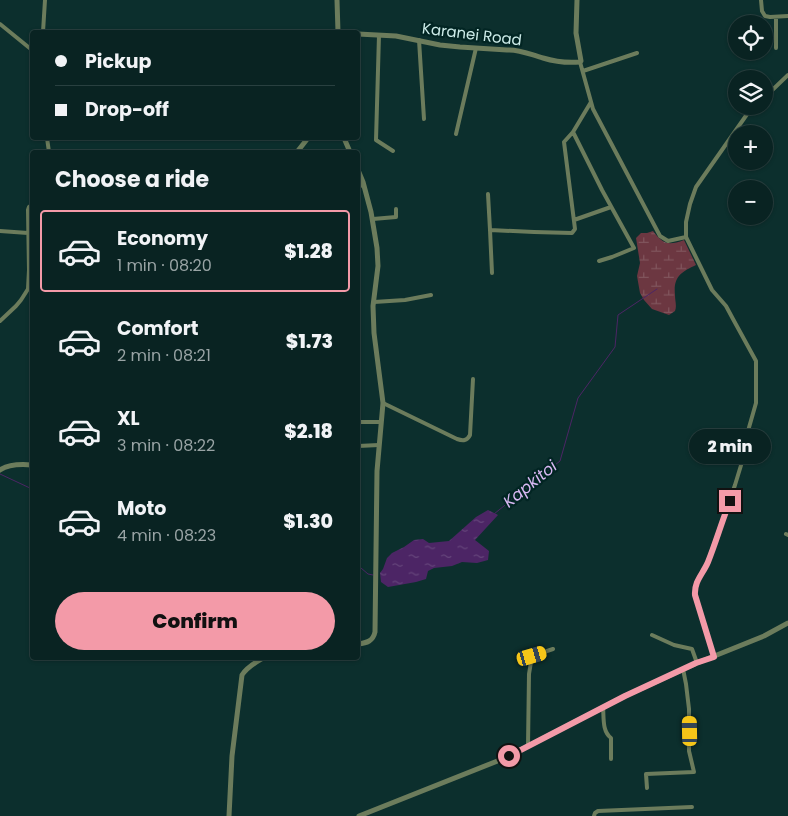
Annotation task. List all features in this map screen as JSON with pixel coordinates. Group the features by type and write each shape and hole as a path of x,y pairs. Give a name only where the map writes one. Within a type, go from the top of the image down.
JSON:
{"street":[{"path":"43,30 45,0"},
{"path":"337,0 338,30"},
{"path":"577,0 576,33 582,61 580,62 593,109 660,236 668,241 686,237"},
{"path":"761,0 764,16 788,16"},
{"path":"776,17 776,48"},
{"path":"0,24 30,48"},
{"name":"Karanei Road","path":"360,34 396,36 440,45 515,49 553,61 580,62"},
{"path":"379,35 376,140 392,151"},
{"path":"419,40 424,119"},
{"path":"456,134 476,48"},
{"path":"583,72 637,53"},
{"path":"773,89 788,75"},
{"path":"490,230 572,232 575,229 564,142 573,132 591,102"},
{"path":"714,657 695,595 695,588 707,564 735,485 756,403 756,362 730,312 712,290 686,237 686,222 696,187 746,115"},
{"path":"573,132 634,248 612,258 599,260"},
{"path":"299,150 306,140"},
{"path":"360,175 376,234 378,257 374,302 375,345 380,370 383,403 377,471 375,632 372,640 360,644"},
{"path":"360,186 363,182"},
{"path":"488,194 492,273"},
{"path":"0,320 16,306 28,289 28,210 30,206"},
{"path":"574,220 611,206"},
{"path":"396,209 397,223"},
{"path":"373,219 396,217"},
{"path":"0,231 28,232"},
{"path":"374,302 405,300 430,295"},
{"path":"383,403 457,439 464,440 470,435 473,379"},
{"path":"360,422 381,422"},
{"path":"360,446 379,445"},
{"path":"0,470 8,466 30,465"},
{"path":"362,816 505,758 683,669 764,636 788,624"},
{"path":"652,635 674,645 692,649 696,663"},
{"path":"528,746 529,674 532,656 553,650"},
{"path":"229,816 232,756 242,675 249,667 260,660"},
{"path":"647,788 646,774 694,772 689,751 689,709 683,669"},
{"path":"603,708 605,734 611,738 611,759"},
{"path":"594,816 598,811 692,807"}],"green space":[{"path":"653,231 666,243 684,240 696,265 686,270 677,279 675,284 676,309 669,315 652,309 640,293 637,276 640,263 636,238 641,233"}],"water":[{"path":"488,510 498,515 475,540 489,551 488,560 477,563 462,562 452,566 434,568 428,571 426,579 416,582 388,587 381,582 380,573 387,558 392,553 414,540 423,539 429,543 449,541 476,517"}],"waterway":[{"name":"Kapkitoi","path":"494,514 560,461 578,398 615,347 618,315 657,289"},
{"name":"Kapkitoi","path":"0,474 30,488"},
{"name":"Kapkitoi","path":"360,568 373,575"}],"route":[{"path":"509,756 625,696 696,663 714,657 695,595 695,588 707,564 730,501"}]}
